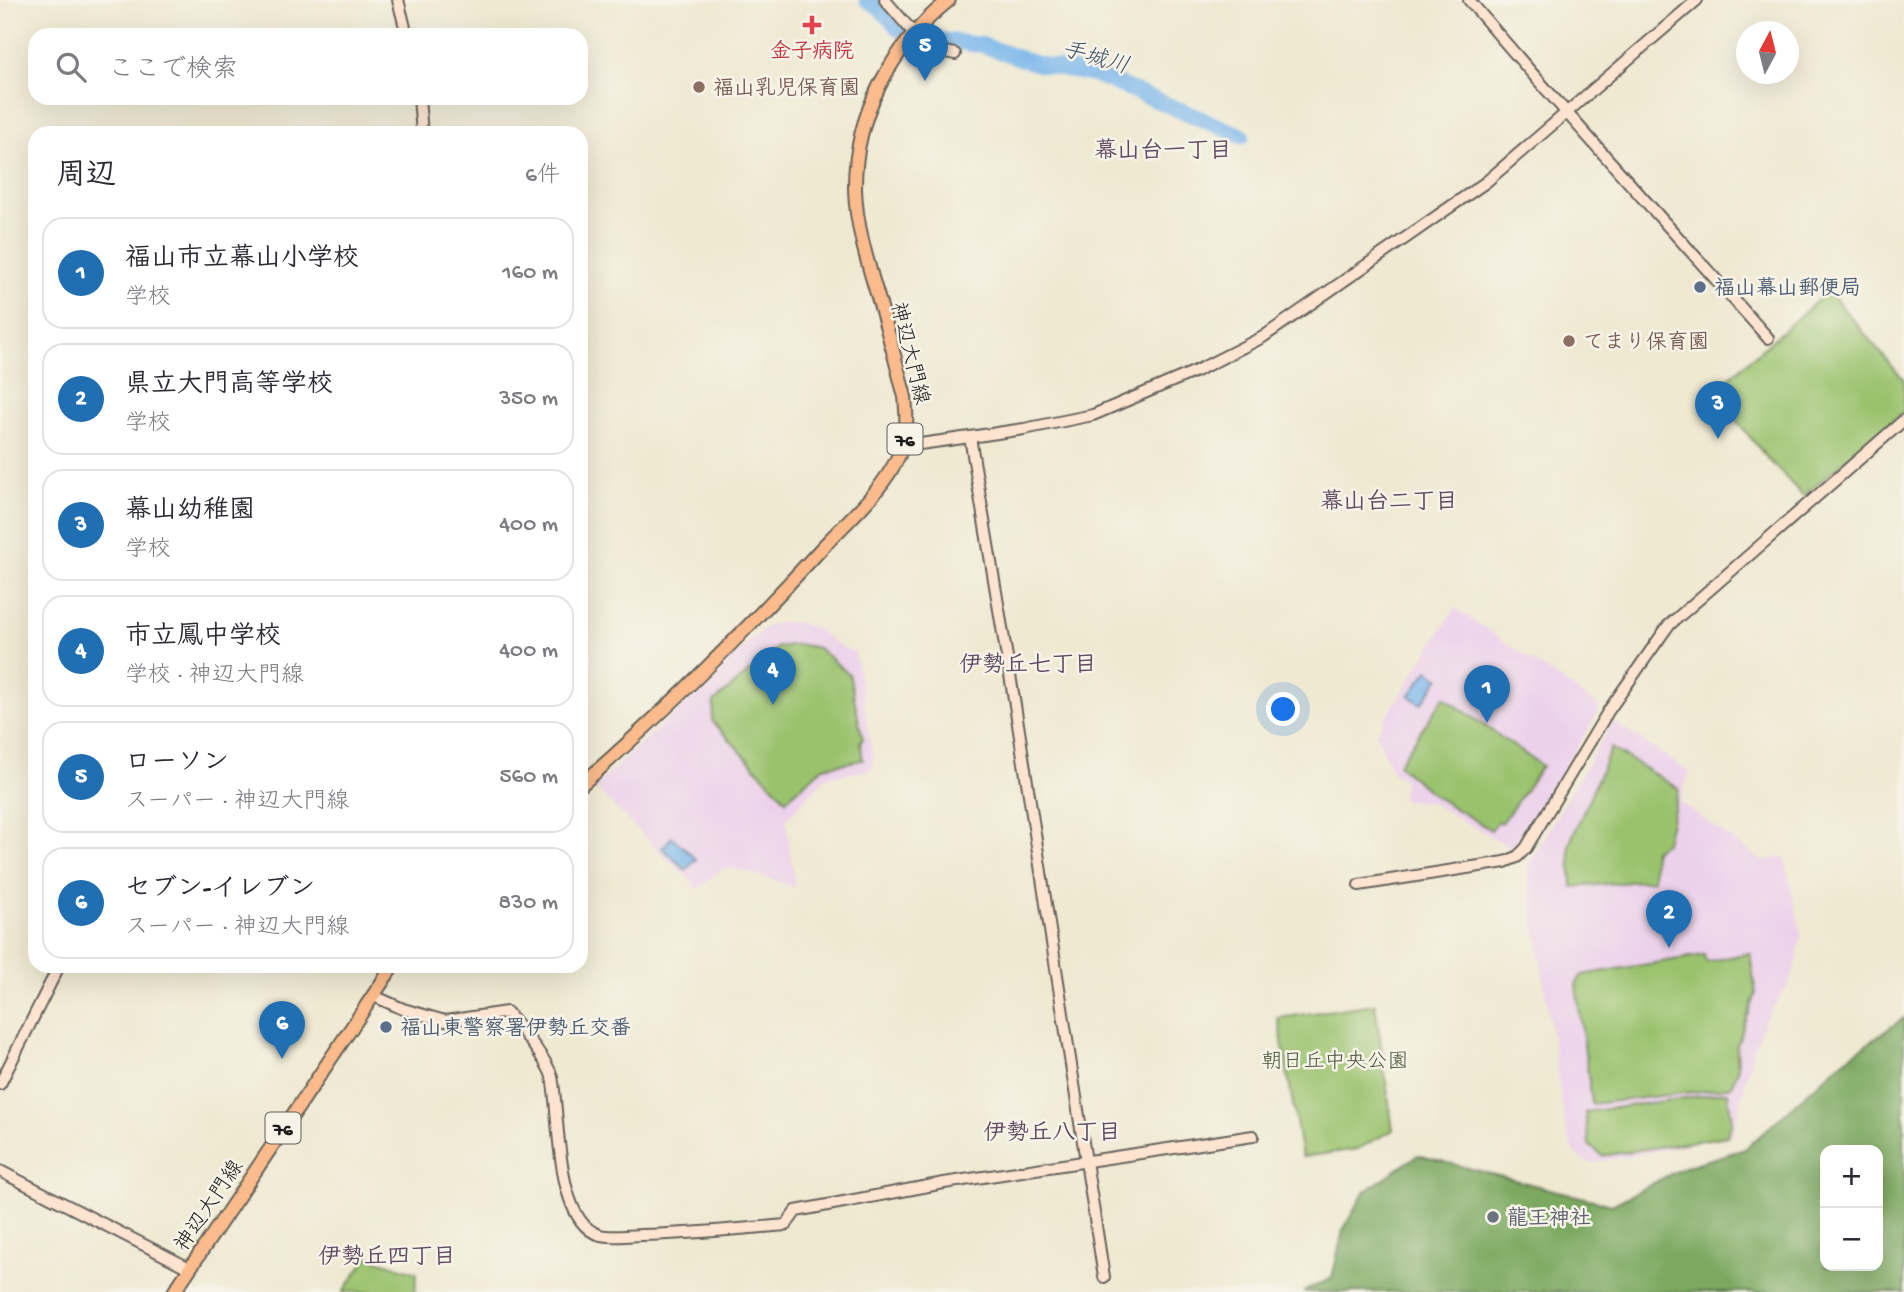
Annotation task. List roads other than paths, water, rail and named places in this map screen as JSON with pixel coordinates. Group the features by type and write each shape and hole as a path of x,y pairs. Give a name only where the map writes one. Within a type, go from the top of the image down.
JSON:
{"main road":[{"name":"神辺大門線","path":"588,779 674,702 757,619 869,498 891,470 904,440 908,421 905,397 858,220 856,160 867,109 889,66 915,34 949,0"},
{"name":"神辺大門線","path":"174,1292 389,973"}],"street":[{"path":"398,0 405,28"},
{"path":"885,0 924,45 955,54"},
{"path":"1468,0 1768,338"},
{"path":"904,440 920,443 970,437 1093,415 1263,337 1476,190 1697,0"},
{"path":"420,105 421,126"},
{"path":"1359,885 1505,862 1517,857 1538,830 1609,710 1668,626 1904,419"},
{"path":"970,437 1088,1162 1104,1276"},
{"path":"0,1084 56,973"},
{"path":"374,996 403,1009 444,1021 507,1012 552,1075 558,1150 564,1177 575,1210 583,1223 600,1235 672,1234 786,1225 796,1212 943,1183 1253,1136"},
{"path":"0,1171 189,1268"}],"water":[{"path":"1428,670 1440,678 1421,704 1409,696"},
{"path":"672,837 696,859 686,870 662,848"}],"waterway":[{"name":"手城川","path":"867,0 879,7 899,29"},
{"name":"手城川","path":"932,39 982,45 1034,63 1098,76 1242,136"}],"place":[{"name":"金子病院","path":"812,25"},
{"name":"ローソン","path":"925,81"},
{"name":"福山乳児保育園","path":"699,87"},
{"name":"福山幕山郵便局","path":"1700,287"},
{"name":"てまり保育園","path":"1569,341"},
{"name":"幕山幼稚園","path":"1718,439"},
{"name":"市立鳳中学校","path":"773,705"},
{"name":"福山市立幕山小学校","path":"1487,723"},
{"name":"県立大門高等学校","path":"1669,948"},
{"name":"福山東警察署伊勢丘交番","path":"386,1027"},
{"name":"セブン-イレブン","path":"282,1059"},
{"name":"龍王神社","path":"1493,1217"}],"district":[{"name":"幕山台一丁目","path":"1163,149"},
{"name":"幕山台二丁目","path":"1389,500"},
{"name":"伊勢丘七丁目","path":"1028,663"},
{"name":"伊勢丘八丁目","path":"1052,1131"},
{"name":"伊勢丘四丁目","path":"387,1255"}],"park label":[{"name":"朝日丘中央公園","path":"1335,1060"}]}
